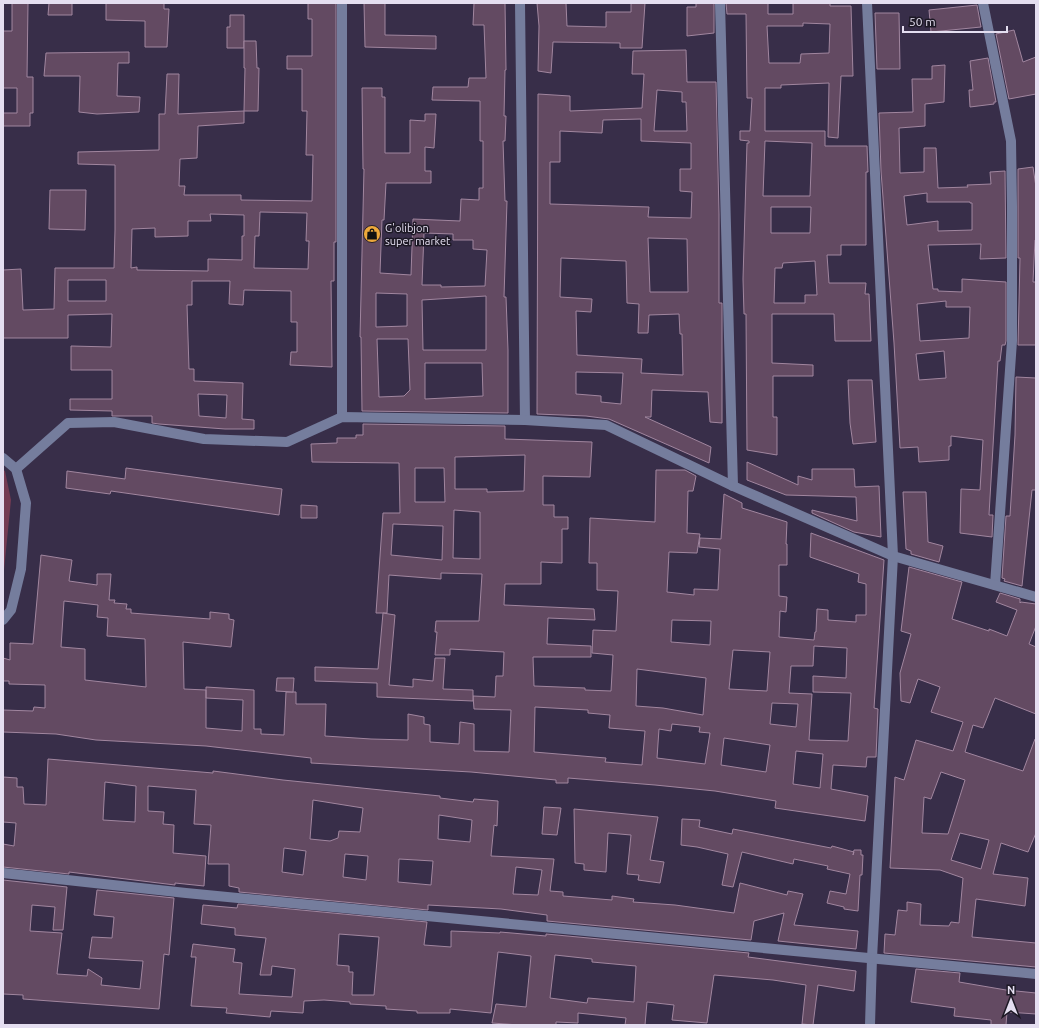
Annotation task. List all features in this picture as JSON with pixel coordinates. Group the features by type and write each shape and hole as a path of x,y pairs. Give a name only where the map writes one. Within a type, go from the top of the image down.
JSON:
{"street":[{"path":"342,3 342,417"},
{"path":"520,3 525,420"},
{"path":"720,3 733,486"},
{"path":"867,3 893,556 872,958 870,1025"},
{"path":"983,3 1011,140 1012,341 995,585"},
{"path":"16,469 68,423 114,422 204,439 287,442 342,417 525,420 606,425 733,486 893,556 1036,597"},
{"path":"3,458 16,469 26,503 21,569 11,610 3,620"},
{"path":"3,873 186,893 1036,974"}],"shaded area":[{"path":"3,470 5,471 11,500 3,580"}],"building":[{"path":"12,3 28,3 27,77 33,77 33,113 30,113 30,126 3,126 3,113 17,113 17,88 3,88 3,31 12,31"},
{"path":"49,3 72,3 72,15 48,15"},
{"path":"106,3 164,3 164,9 169,9 167,47 145,47 145,21 106,20"},
{"path":"308,3 336,3 336,242 334,242 334,281 331,281 332,367 290,365 291,352 297,352 297,322 291,322 291,291 244,290 243,305 229,304 230,281 192,281 192,305 187,305 189,369 194,369 194,381 243,383 242,419 254,420 254,429 225,429 159,424 152,423 152,416 112,416 112,411 70,410 70,399 112,399 112,370 71,370 71,346 111,347 112,314 68,315 68,338 3,338 3,270 21,269 23,310 54,309 55,268 114,268 115,165 78,164 78,152 159,150 159,114 165,114 167,74 179,74 178,114 244,111 244,123 198,126 197,158 180,159 179,186 185,186 184,195 241,195 241,200 312,201 313,155 306,155 307,111 302,111 302,69 287,69 287,56 312,56 312,19 308,19","holes":["260,212 307,213 306,241 309,241 308,269 254,268 255,236 259,236","210,214 244,215 242,260 208,259 208,271 137,270 137,267 131,268 132,229 155,228 155,237 188,236 188,221 211,221","68,280 106,280 106,301 68,301","198,394 227,395 226,418 199,416"]},
{"path":"364,3 385,3 385,35 436,36 436,49 365,47"},
{"path":"474,3 505,3 506,70 504,116 506,116 505,141 503,141 505,201 507,201 504,297 506,297 508,350 508,413 362,411 360,337 364,169 362,88 382,88 382,97 385,97 385,153 410,153 410,120 425,121 425,114 436,114 434,148 425,147 425,171 431,171 431,183 386,183 384,220 382,220 380,273 411,275 413,219 460,221 461,199 479,200 479,188 483,188 483,141 480,141 480,101 432,100 433,87 468,87 469,78 486,78 484,25 473,25","holes":["424,233 453,234 453,240 473,240 473,249 487,250 485,286 441,287 441,285 422,285","376,293 407,294 407,326 376,327","486,296 486,350 423,350 422,300","377,339 408,339 410,390 404,396 379,397","425,363 482,363 483,396 425,399"]},
{"path":"537,3 566,3 567,26 606,27 606,12 631,12 631,3 645,3 642,48 620,48 620,43 553,42 551,73 538,71 539,26"},
{"path":"696,3 714,3 714,33 687,36 687,7 696,7"},
{"path":"726,3 768,3 768,14 793,14 793,3 830,3 830,6 851,6 853,76 841,76 838,138 828,137 829,83 781,85 781,88 765,88 765,131 825,131 825,146 867,146 868,172 866,172 866,245 841,245 841,255 827,255 829,283 866,283 865,294 869,294 871,341 835,341 834,314 772,314 772,363 813,365 813,376 773,376 773,417 777,417 777,455 747,450 746,314 744,314 743,279 747,143 749,143 749,141 740,140 740,131 750,131 752,98 747,98 746,14 727,14","holes":["803,23 830,24 829,53 801,54 800,63 769,63 767,26 803,26","765,141 812,143 810,196 763,196","771,207 811,207 810,233 771,233","815,261 817,295 805,295 805,303 774,303 775,268 782,268 783,263"]},
{"path":"977,5 981,27 931,32 929,10"},
{"path":"875,13 899,13 900,69 877,69"},
{"path":"230,15 244,15 244,48 227,48 227,27 230,27"},
{"path":"1014,30 1023,62 1036,57 1036,94 1009,99 996,34"},
{"path":"244,41 256,41 257,68 259,68 258,111 244,111"},
{"path":"686,50 687,82 716,82 719,214 719,303 722,303 722,423 710,422 708,392 652,390 651,417 645,417 711,447 709,463 609,419 586,416 537,414 538,94 570,96 570,111 642,108 644,74 632,74 633,51","holes":["657,90 682,92 682,102 686,102 687,131 654,131","641,119 641,141 691,143 691,169 680,169 680,191 692,192 691,218 648,217 649,207 550,204 550,162 560,162 560,131 602,133 603,120","648,238 687,239 688,292 650,292","561,258 626,261 627,303 639,304 638,333 648,333 649,315 679,314 680,334 682,334 683,375 641,373 642,359 577,355 576,311 591,312 592,299 560,297","576,372 623,373 621,404 601,402 601,396 576,394"]},
{"path":"129,52 129,63 118,63 117,96 140,97 139,112 97,114 79,112 80,76 44,76 46,53"},
{"path":"988,58 996,102 994,102 994,104 970,107 969,90 973,90 970,61"},
{"path":"945,65 944,102 925,104 925,126 899,128 900,173 924,172 924,148 936,148 938,188 968,187 967,185 991,184 990,172 1005,171 1006,258 980,259 981,244 928,245 933,289 938,289 938,291 962,292 962,279 1006,282 1006,341 1005,345 1002,345 1000,361 998,361 989,515 993,515 992,537 960,533 961,489 980,490 983,440 951,436 949,460 919,462 918,447 900,448 881,171 879,113 913,112 912,79 932,79 932,66","holes":["927,193 927,202 972,203 972,230 938,231 938,221 907,225 904,196","946,301 946,307 970,307 969,338 920,341 917,304","944,351 946,378 919,380 916,354"]},
{"path":"1033,167 1036,187 1036,240 1033,282 1036,282 1036,345 1018,345 1020,258 1018,258 1018,169"},
{"path":"50,190 86,190 85,230 49,229"},
{"path":"1016,377 1036,378 1036,490 1032,490 1022,586 1004,581 1005,579 1002,578 1006,516 1010,516 1015,435"},
{"path":"848,380 872,380 876,442 853,444 850,423"},
{"path":"363,424 505,426 505,439 592,442 590,477 543,476 543,505 554,505 554,517 568,517 568,529 562,529 562,563 541,562 541,584 505,584 504,605 594,609 595,620 548,618 547,644 591,646 591,657 533,657 534,686 585,688 585,690 611,691 613,655 592,653 593,630 616,631 618,591 597,590 597,563 589,563 590,518 655,522 656,470 685,470 696,476 693,491 688,491 687,533 700,534 697,553 669,552 667,592 694,595 694,589 718,590 720,549 699,547 700,538 721,539 724,494 742,503 742,508 787,522 787,565 779,565 779,596 787,597 786,612 780,611 779,637 814,640 816,632 817,609 828,610 828,620 856,622 856,615 866,615 866,584 858,582 859,574 810,557 811,533 884,560 874,708 878,709 876,757 867,757 866,767 833,765 831,789 868,796 865,821 775,808 776,801 715,791 568,778 568,783 556,783 556,780 471,772 311,763 311,758 206,746 96,740 56,734 3,732 3,710 33,711 34,707 45,708 45,685 9,684 9,681 3,681 3,658 10,660 10,643 33,644 41,555 72,560 69,581 97,585 97,574 111,574 109,600 115,600 114,603 127,604 126,609 131,609 131,613 210,619 210,612 229,614 229,619 234,620 231,647 183,642 184,689 206,690 206,687 254,690 254,729 261,729 261,734 284,735 286,692 296,692 296,704 326,704 325,736 408,740 408,714 424,717 424,724 430,725 430,742 459,744 460,722 474,724 474,751 509,752 511,710 474,709 473,696 495,697 496,676 503,676 504,652 450,649 450,655 435,655 437,632 435,632 436,621 479,621 482,574 441,573 441,579 389,575 387,613 376,613 383,513 400,513 399,463 312,462 311,444 337,443 337,438 356,438 356,435 363,435","holes":["525,455 524,491 487,492 487,489 455,489 455,457","415,468 444,468 445,502 415,502","454,510 480,512 480,559 453,558","393,524 443,526 442,560 391,555","64,601 98,605 97,617 108,618 107,636 145,639 146,687 85,680 85,649 61,647","672,620 711,621 710,645 671,642","814,646 847,648 846,678 813,676 813,692 851,693 848,741 809,740 812,694 789,693 791,666 813,666","733,650 770,652 767,691 729,689","637,669 706,678 703,715 663,708 636,706","206,698 243,700 242,731 206,728","772,703 798,704 796,727 770,724","535,707 588,710 588,713 610,715 609,728 645,731 642,765 605,762 606,758 534,752","672,724 700,727 699,732 710,733 705,764 657,758 659,729 671,731","724,738 770,745 766,772 721,765","796,751 823,754 820,788 793,784"]},
{"path":"747,462 798,485 798,476 812,480 812,469 854,469 855,487 879,486 881,537 854,532 812,513 812,510 857,521 856,497 786,495 747,480"},
{"path":"126,468 282,489 279,515 111,491 110,494 66,488 67,471 125,479"},
{"path":"903,492 926,492 928,542 943,546 939,562 911,554 911,551 906,549"},
{"path":"301,505 317,506 317,518 301,518"},
{"path":"909,567 962,582 952,619 989,631 989,629 1007,636 1017,610 996,602 1000,593 1020,599 1020,603 1036,604 1036,626 1029,644 1036,647 1036,714 995,698 983,728 973,725 965,752 1023,771 1036,739 1036,833 1028,852 1001,843 993,874 1028,878 1025,906 976,899 972,937 1036,943 1036,967 884,953 885,934 895,935 898,910 907,911 907,902 921,904 920,925 949,926 951,922 959,923 963,878 940,870 890,868 895,777 904,780 916,740 953,751 963,722 931,712 940,687 918,679 910,703 901,701 900,673 911,634 901,631","holes":["941,772 965,780 948,834 922,833 924,797 931,799","960,833 989,840 981,869 951,860"]},
{"path":"383,613 395,615 389,685 413,687 413,679 433,681 435,658 445,658 443,689 473,690 473,701 377,697 377,683 315,681 315,667 378,669"},
{"path":"277,678 294,678 293,692 276,691"},
{"path":"48,759 213,773 213,771 283,780 440,796 440,798 473,802 474,799 498,801 497,826 494,825 491,856 554,859 550,891 563,892 563,896 612,900 612,896 634,899 633,902 675,905 734,913 740,883 787,895 788,891 803,894 794,925 858,931 856,949 778,941 784,913 754,921 751,940 547,921 547,915 501,909 428,905 428,910 239,892 239,888 229,886 229,864 208,864 211,825 194,824 196,790 148,786 148,811 164,812 163,824 174,825 173,853 206,856 204,886 175,883 175,885 69,872 69,874 3,867 3,844 14,846 16,823 3,822 3,777 17,778 17,787 23,787 24,804 46,805","holes":["105,782 136,786 135,822 103,820","313,800 363,808 360,832 339,831 338,838 330,841 310,839","439,815 472,820 470,842 438,839","284,848 306,851 303,875 282,872","345,854 368,856 366,880 343,877","399,859 433,861 431,885 398,882","516,867 542,870 538,895 513,894"]},
{"path":"544,807 561,808 557,835 542,834"},
{"path":"574,809 658,817 650,860 664,862 660,883 638,880 639,875 627,874 631,835 608,833 606,872 584,870 584,864 575,863"},
{"path":"682,819 700,820 699,827 732,834 733,829 831,848 832,846 854,852 854,850 861,850 861,855 863,855 862,875 860,875 858,911 844,909 844,907 827,903 830,891 846,894 850,874 827,869 828,866 794,859 793,864 742,852 733,887 722,885 728,854 681,845"},
{"path":"3,880 67,887 63,930 53,930 55,907 32,905 30,931 62,933 57,974 87,976 88,969 102,978 101,985 140,989 143,961 89,958 92,937 112,938 114,917 94,915 97,890 174,898 169,955 164,954 159,1009 23,999 23,995 3,994"},
{"path":"238,904 427,922 424,945 451,947 451,931 500,932 546,936 546,934 749,953 748,957 856,971 854,991 818,985 813,1025 802,1024 806,985 773,980 714,975 707,1023 672,1020 674,1005 647,1002 645,1025 625,1025 626,1018 578,1013 578,1023 556,1022 556,1025 519,1025 492,1023 496,1004 526,1007 531,956 498,952 491,1013 450,1009 450,1013 417,1013 417,1011 386,1009 386,1006 350,1004 350,1002 324,1000 304,1001 303,1013 271,1011 270,1017 226,1013 227,1008 191,1006 196,957 191,957 193,944 235,949 233,962 242,963 239,994 292,997 295,969 272,966 271,975 260,975 266,938 235,935 235,928 201,924 203,905 237,908","holes":["339,934 379,937 374,995 352,995 353,972 349,972 349,966 337,965","555,955 592,959 592,962 636,966 634,1002 588,998 587,1003 550,998"]},
{"path":"916,969 960,973 959,982 1006,990 1036,993 1036,1014 1007,1012 1006,1025 991,1025 991,1020 954,1016 955,1008 911,1002"}],"place":[{"name":"G'olibjon super market","path":"372,234"}]}
